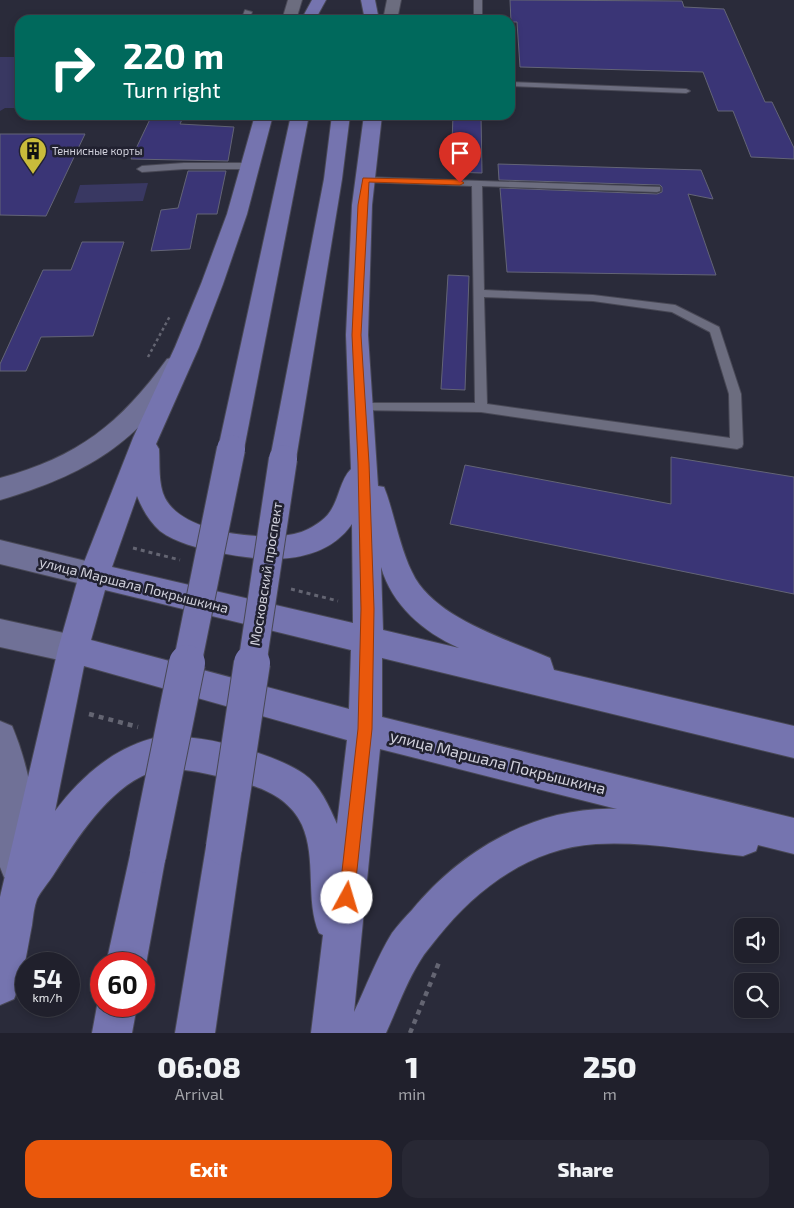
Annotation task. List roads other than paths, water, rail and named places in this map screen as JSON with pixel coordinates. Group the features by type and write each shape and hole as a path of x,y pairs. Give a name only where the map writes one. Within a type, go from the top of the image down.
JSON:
{"main road":[{"path":"311,15 319,0"},
{"path":"321,15 324,0"},
{"path":"368,0 371,15"},
{"path":"0,985 17,897 73,649 94,575 146,438 187,347 212,284 237,214 263,120"},
{"path":"128,952 299,120"},
{"name":"Московский проспект","path":"195,1033 283,459 333,179 340,120"},
{"path":"331,1033 365,729 364,463 357,335 362,205 372,120"},
{"path":"0,489 58,468 78,458 128,424 161,385 187,347"},
{"path":"146,438 149,491 164,519 178,530 195,537 259,548 273,549 294,546 311,541 332,528 344,515 364,463"},
{"path":"364,463 399,578 418,605 462,634 607,697"},
{"name":"улица Маршала Покрышкина","path":"0,552 794,742"},
{"name":"улица Маршала Покрышкина","path":"0,633 73,649 365,729 794,836"},
{"path":"0,737 6,752 12,782 17,834 17,897"},
{"path":"17,897 73,815 90,796 125,768 142,759 160,754 184,754 224,761 258,771 277,778 292,787 314,813 323,837 332,910 336,992"},
{"path":"365,1033 406,947 444,900 484,866 520,846 558,832 596,826 648,828 794,843"},
{"path":"112,1033 115,1017"}],"street":[{"path":"290,15 295,0"},
{"path":"391,15 394,0"}],"lane":[{"path":"478,0 478,15"},
{"path":"515,84 686,91"},
{"path":"142,169 184,166 250,166"},
{"path":"365,180 657,189"},
{"path":"477,183 481,408"},
{"path":"361,407 481,408 737,444 735,394 715,330 675,309 593,298 479,293"}],"place":[{"name":"Теннисные корты","path":"33,175"}]}
